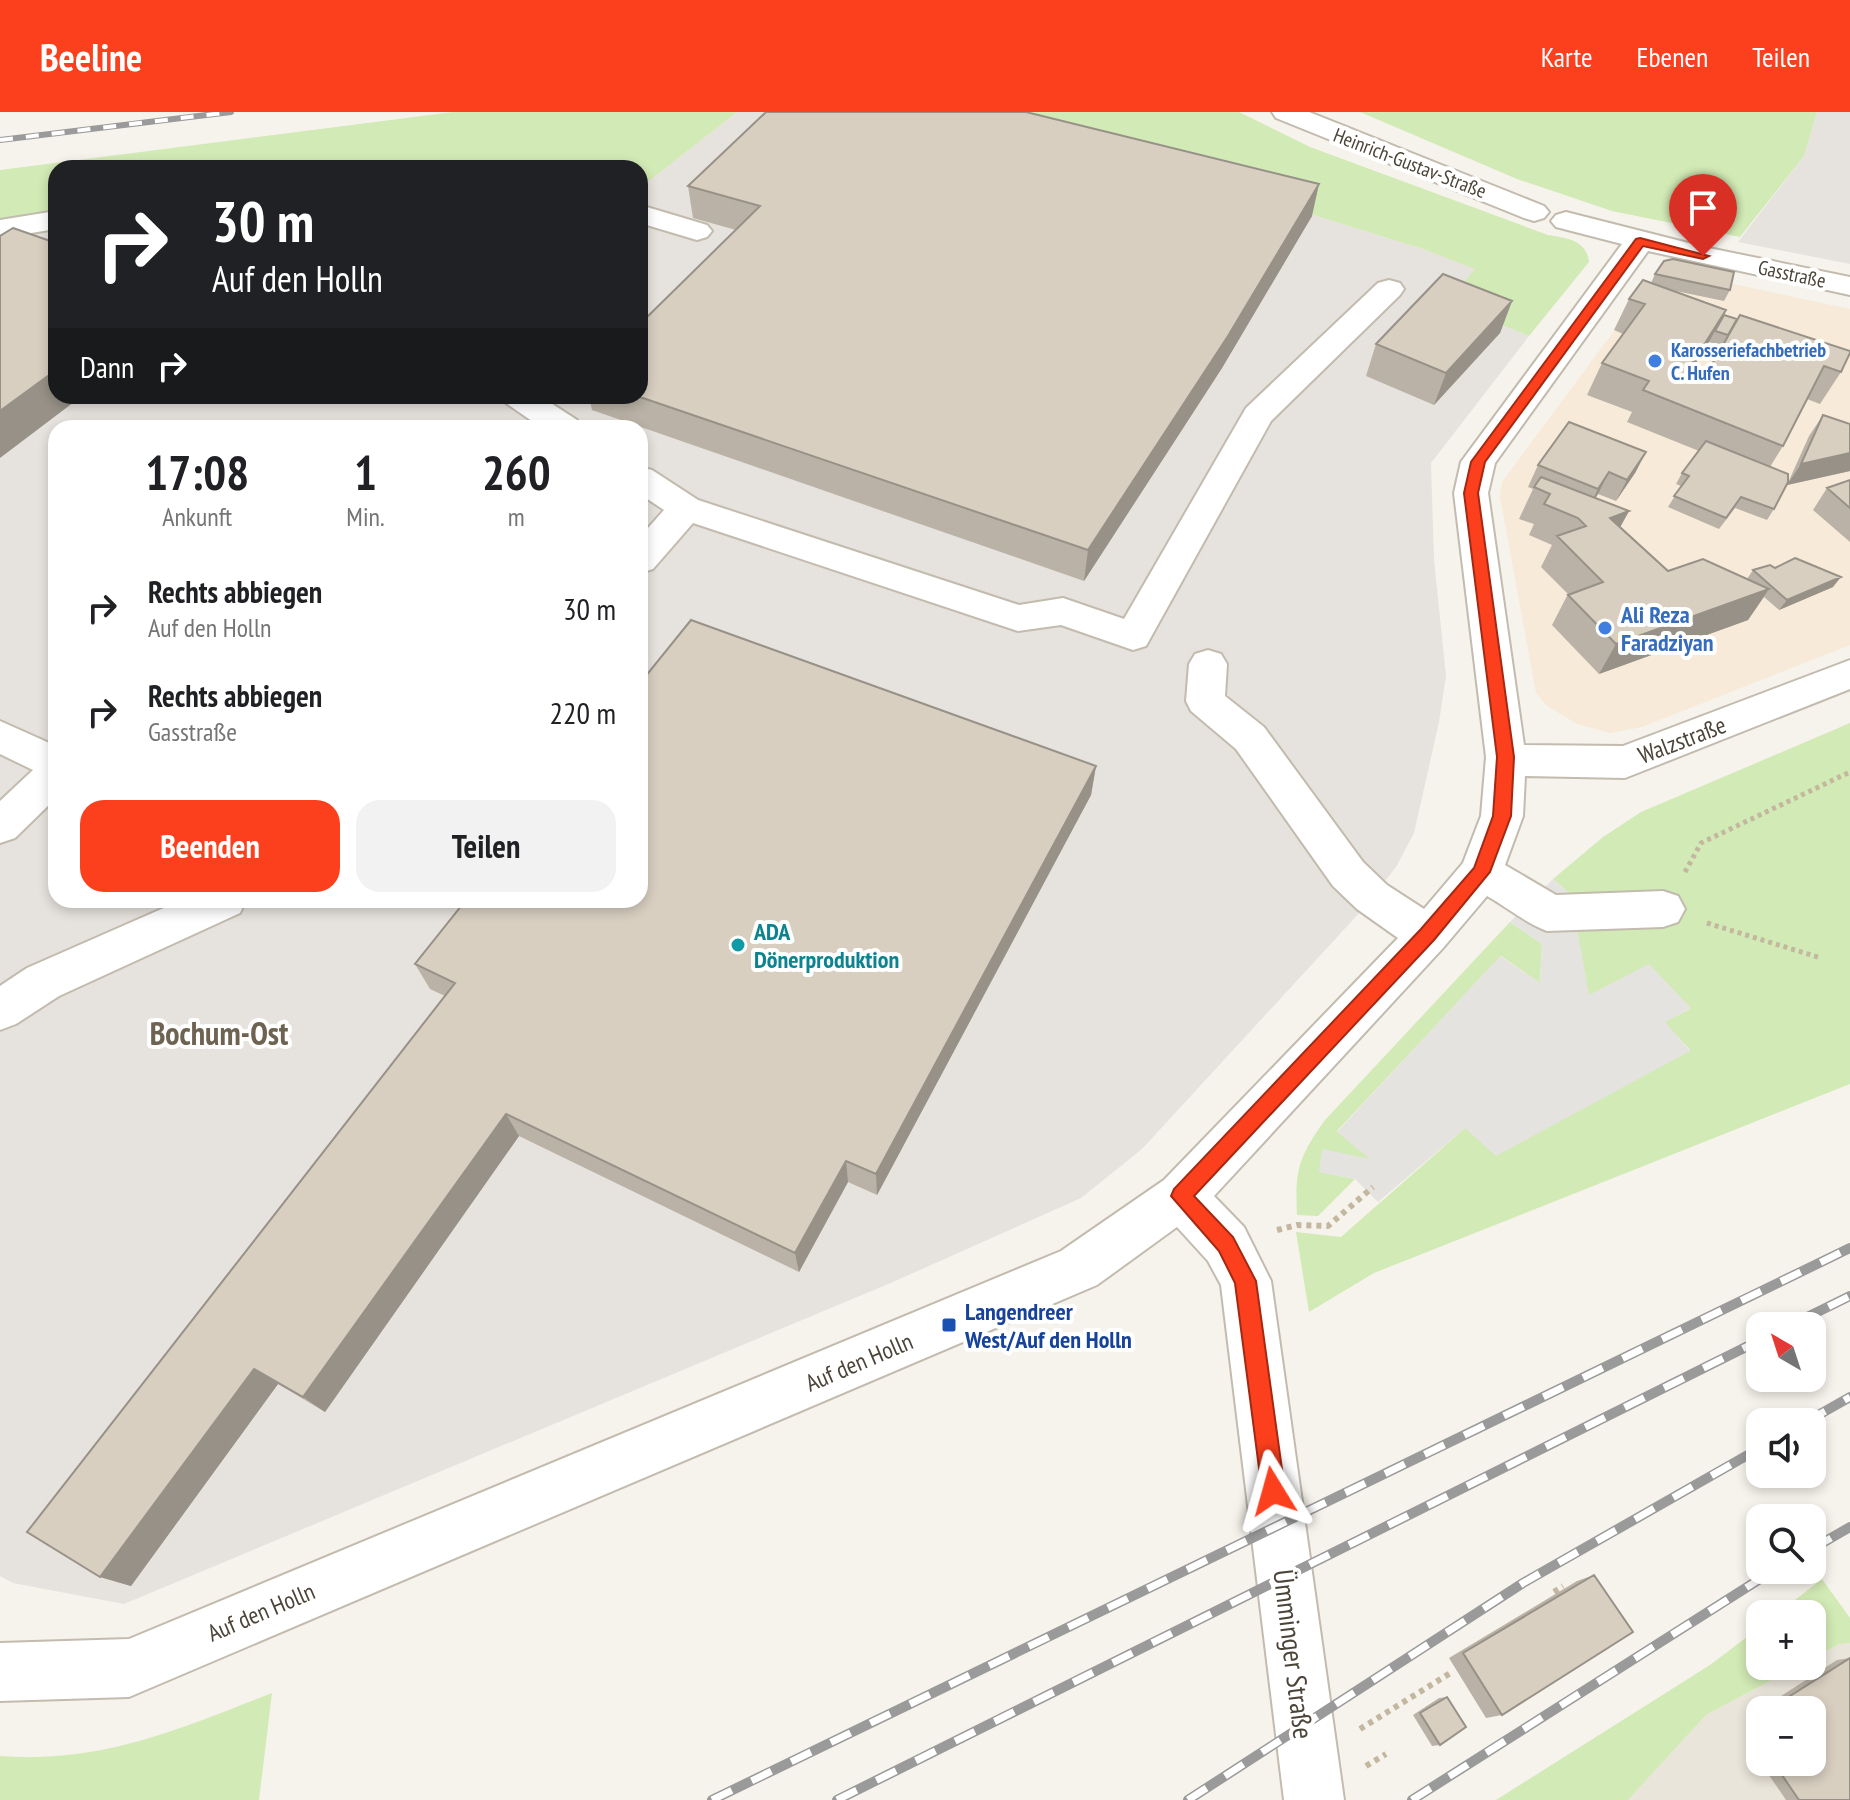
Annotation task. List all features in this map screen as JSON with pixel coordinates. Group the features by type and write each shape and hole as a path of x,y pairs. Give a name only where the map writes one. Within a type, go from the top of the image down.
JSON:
{"street":[{"name":"Heinrich-Gustav-Straße","path":"1286,112 1534,212"},
{"path":"648,216 697,231"},
{"path":"0,229 48,221"},
{"path":"1566,221 1640,241"},
{"name":"Gasstraße","path":"1640,241 1850,286"},
{"name":"Auf den Holln","path":"0,1672 129,1668 1079,1268 1181,1196 1428,935 1481,872 1502,816 1506,757 1471,493 1478,462 1640,241"},
{"path":"648,483 686,508 1018,618 1063,611 1133,636 1258,415 1389,289"},
{"path":"527,404 544,420"},
{"path":"648,551 686,508"},
{"path":"1208,664 1205,701 1250,738 1348,874 1372,897 1428,935"},
{"name":"Walzstraße","path":"1506,757 1532,762 1625,762 1850,674"},
{"path":"0,736 48,760"},
{"path":"0,826 48,781"},
{"path":"1481,872 1531,899 1547,913 1663,909"},
{"path":"0,1010 43,982 207,908"},
{"name":"Ümminger Straße","path":"1181,1196 1226,1244 1246,1281 1311,1780"}],"path":[{"path":"1821,958 1663,909 1701,843 1850,772"},
{"path":"1297,1225 1328,1226 1373,1187"},
{"path":"1554,1592 1563,1586"},
{"path":"1311,1780 1452,1672"}],"shaded area":[{"path":"737,112 963,112 1120,155 1423,249 1476,269 1447,303 1529,336 1431,463 1434,560 1446,676 1414,833 1396,867 1361,911 1142,1149 1081,1198 893,1282 124,1604 13,1583 0,1576 0,220 48,211 48,404 648,404 648,182"},
{"path":"1817,112 1850,112 1850,264 1738,242 1804,156"},
{"path":"1668,270 1850,309 1850,645 1642,727 1610,733 1577,724 1547,706 1536,693 1500,497 1502,482 1628,312"},
{"path":"1553,879 1571,895 1589,995 1649,964 1691,1008 1665,1022 1690,1051 1496,1156 1465,1128 1378,1202 1355,1179 1319,1172 1322,1149 1370,1159 1337,1132 1500,956 1540,983 1542,944 1510,922"},
{"path":"1850,1643 1850,1800 1628,1800 1706,1715 1772,1680 1826,1680 1826,1651 1839,1644"}],"green space":[{"path":"453,112 737,112 648,182 648,160 78,160"},
{"path":"963,112 1239,112 1310,147 1548,235 1574,241 1584,249 1589,262 1529,336 1447,303 1475,269 1423,249 1120,155"},
{"path":"1360,112 1817,112 1804,156 1740,237 1612,211 1517,179"},
{"path":"48,164 48,211 0,220 0,170"},
{"path":"1850,723 1850,1084 1374,1273 1309,1312 1296,1232 1341,1237 1465,1128 1690,1050 1664,1022 1690,1009 1588,995 1571,895 1553,879 1603,837 1641,812"},
{"path":"1510,922 1542,944 1540,983 1501,956 1337,1131 1372,1160 1320,1172 1355,1179 1318,1216 1297,1215 1300,1165 1325,1120"},
{"path":"1816,1584 1826,1584 1850,1618 1850,1643 1839,1644 1826,1651 1826,1600 1795,1600"},
{"path":"1746,1638 1746,1680 1772,1680 1706,1715 1628,1800 1496,1800 1710,1665"},
{"path":"272,1693 259,1800 0,1800 0,1756 72,1755 106,1749 172,1731"}],"building":[{"path":"766,112 1026,112 1319,184 1228,336 1088,550 648,400 648,316 760,206 688,186"},
{"path":"13,228 48,240 48,376 0,411 0,236"},
{"path":"1673,259 1734,272 1730,290 1655,274 1664,261"},
{"path":"1443,274 1512,301 1446,373 1376,344"},
{"path":"1643,280 1726,310 1685,375 1703,380 1740,315 1850,353 1841,372 1824,366 1783,446 1643,390 1649,381 1602,363 1645,304 1629,299"},
{"path":"1724,315 1737,319 1728,335 1715,331"},
{"path":"1823,415 1850,424 1850,453 1801,464"},
{"path":"1569,422 1646,452 1627,480 1609,472 1598,489 1538,465"},
{"path":"1706,441 1788,474 1788,482 1774,509 1741,497 1726,518 1674,496 1689,476 1682,473"},
{"path":"1541,477 1629,511 1610,518 1668,571 1703,559 1769,589 1616,644 1568,595 1603,582 1557,536 1586,526 1578,518 1544,504 1550,494 1534,487"},
{"path":"1850,480 1850,508 1827,488"},
{"path":"1795,558 1841,577 1787,600 1753,570 1770,565 1775,568"},
{"name":"ADA Dönerproduktion","path":"691,620 1096,766 876,1174 846,1161 795,1253 506,1114 303,1397 254,1369 100,1577 27,1532 455,983 415,964 460,908 648,908 648,673"},
{"path":"1594,1575 1633,1632 1502,1715 1463,1653"},
{"path":"1850,1658 1850,1800 1799,1800 1783,1776 1826,1776 1826,1696 1790,1696 1815,1680 1826,1680 1826,1673"},
{"path":"1447,1697 1466,1727 1440,1745 1420,1713"}],"railway":[{"path":"0,140 231,112"},
{"path":"712,1800 1850,1248"},
{"path":"1817,1312 1850,1296"},
{"path":"837,1800 1746,1347"},
{"path":"1826,1411 1850,1397"},
{"path":"1188,1800 1523,1583 1746,1456"},
{"path":"1826,1541 1850,1527"},
{"path":"1412,1800 1752,1584"}],"place":[{"name":"Karosseriefachbetrieb C. Hufen","path":"1655,361"},
{"name":"Ali Reza Faradziyan","path":"1605,628"},
{"name":"ADA Dönerproduktion","path":"738,945"},
{"name":"Langendreer West/Auf den Holln","path":"949,1325"}],"district":[{"name":"Bochum-Ost","path":"219,1033"}],"route":[{"path":"1273,1491 1246,1281 1226,1244 1181,1196 1428,935 1481,872 1502,816 1506,757 1471,493 1478,462 1640,241 1703,256"}]}
